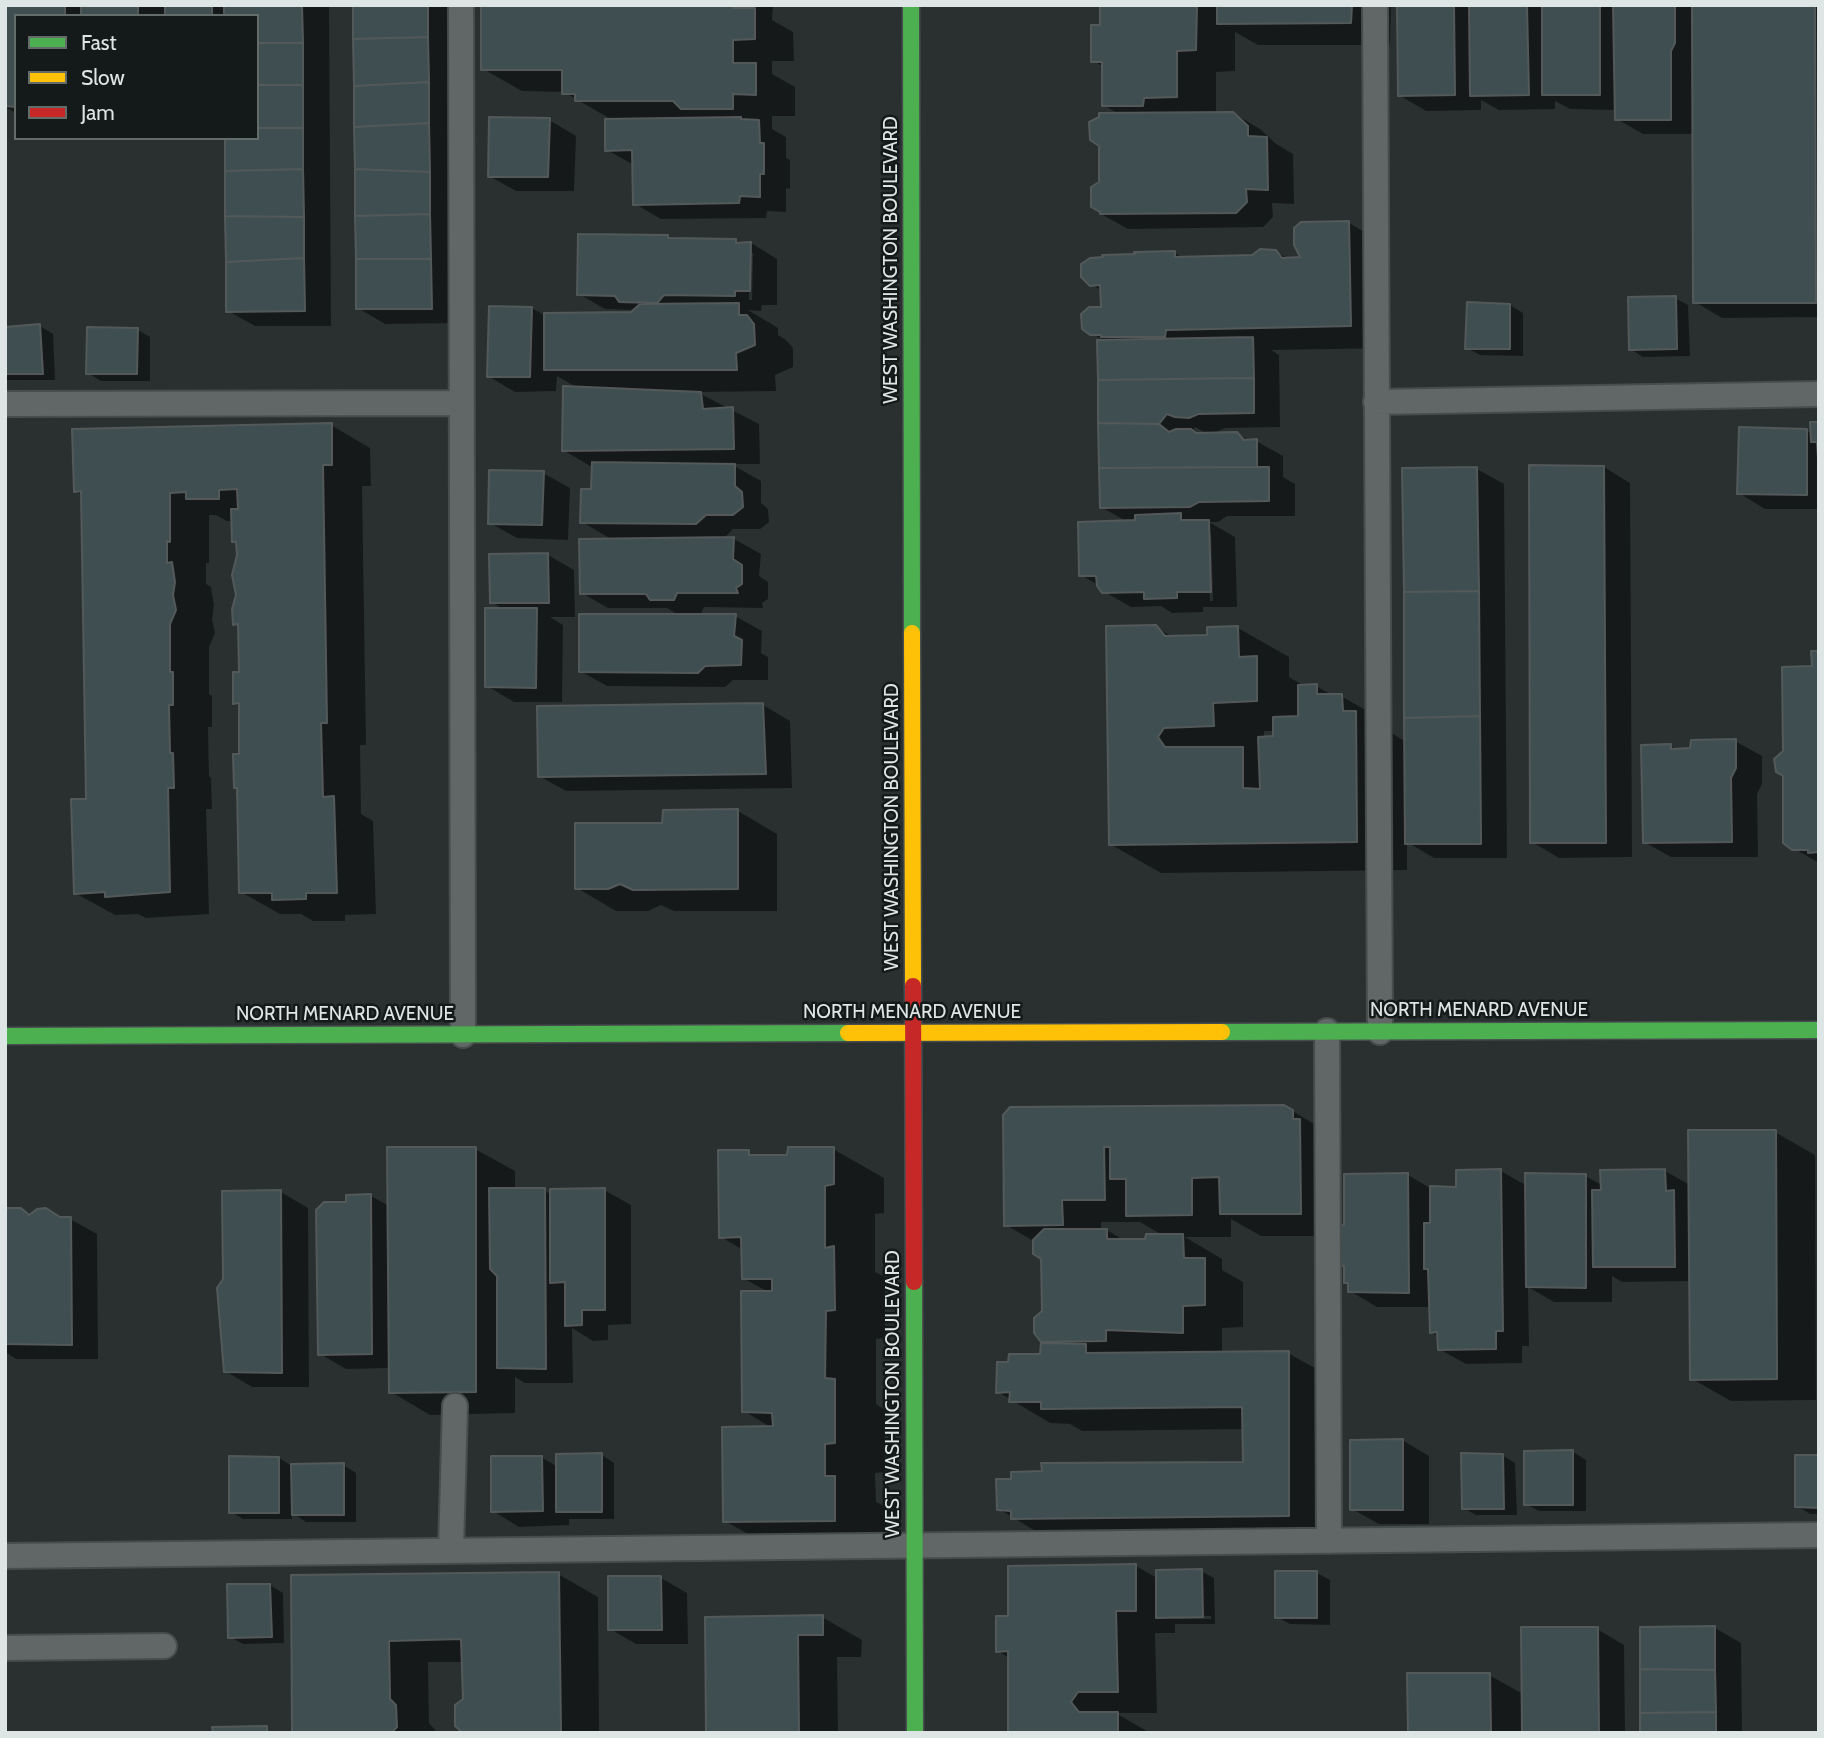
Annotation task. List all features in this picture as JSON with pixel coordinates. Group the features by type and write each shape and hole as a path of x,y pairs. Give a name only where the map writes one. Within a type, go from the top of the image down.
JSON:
{"street":[{"name":"WEST WASHINGTON BOULEVARD","path":"911,5 915,1733"},
{"name":"NORTH MENARD AVENUE","path":"5,1036 1819,1030"}],"lane":[{"path":"461,5 463,1035"},
{"path":"1375,5 1380,1032"},
{"path":"1376,402 1819,394"},
{"path":"5,404 462,402"},
{"path":"1327,1031 1329,1541"},
{"path":"451,1550 455,1406"},
{"path":"5,1556 1819,1535"},
{"path":"5,1648 164,1646"}],"building":[{"path":"5,5 65,5 65,14 14,14 14,107 5,106"},
{"path":"81,5 138,5 138,14 81,14"},
{"path":"165,5 212,5 212,14 165,14"},
{"path":"224,5 302,5 303,43 259,43 259,14 224,14"},
{"path":"353,5 428,5 428,37 353,39"},
{"path":"481,5 733,5 733,8 755,8 755,39 733,40 733,63 756,63 756,95 733,94 733,109 681,109 673,101 575,101 575,94 562,94 562,70 481,70"},
{"path":"1100,5 1197,5 1196,50 1177,51 1177,97 1144,98 1143,106 1102,106 1102,62 1091,62 1091,25 1100,25"},
{"path":"1217,5 1352,5 1351,23 1217,24"},
{"path":"1397,5 1454,5 1455,95 1398,96"},
{"path":"1469,5 1527,5 1529,95 1470,96"},
{"path":"1542,5 1600,5 1600,95 1542,95"},
{"path":"1613,5 1675,5 1675,43 1671,51 1671,120 1615,120"},
{"path":"1692,5 1815,5 1816,303 1693,303"},
{"path":"428,37 429,82 354,86 353,39"},
{"path":"259,43 303,43 303,85 259,85"},
{"path":"429,82 429,123 354,127 354,86"},
{"path":"259,85 303,85 303,128 259,128"},
{"path":"1233,112 1248,126 1248,136 1267,137 1268,190 1246,189 1247,202 1236,213 1100,214 1091,207 1091,187 1099,182 1099,146 1090,140 1089,122 1099,117 1099,113"},
{"path":"489,117 550,118 548,177 488,177"},
{"path":"741,117 759,120 760,143 764,143 764,174 760,174 760,197 740,196 739,203 633,205 632,150 605,151 605,119"},
{"path":"429,123 430,172 355,169 354,127"},
{"path":"259,128 303,128 303,169 225,171 225,140 259,140"},
{"path":"303,169 304,217 225,216 225,171"},
{"path":"355,169 430,172 430,214 355,216"},
{"path":"430,214 431,259 356,259 355,216"},
{"path":"225,216 304,217 304,258 226,262"},
{"path":"1349,221 1351,326 1166,330 1165,337 1101,337 1090,335 1082,329 1081,314 1089,307 1101,307 1100,285 1090,286 1081,277 1081,264 1090,258 1135,254 1134,252 1175,251 1175,257 1252,255 1260,249 1276,250 1282,258 1300,257 1294,245 1294,228 1301,222"},
{"path":"578,234 668,235 668,238 736,239 736,243 751,242 750,291 735,291 735,296 664,295 657,303 619,302 615,296 577,295"},
{"path":"304,258 305,311 226,312 226,262"},
{"path":"356,259 431,259 432,309 356,309"},
{"path":"1676,296 1677,349 1629,350 1628,297"},
{"path":"1467,302 1510,304 1510,349 1465,349"},
{"path":"739,303 739,315 747,315 754,324 755,345 736,353 737,370 544,370 544,313 631,312 640,304"},
{"path":"489,306 532,307 530,377 487,377"},
{"path":"40,324 43,374 5,374 5,327"},
{"path":"87,327 138,328 137,374 86,374"},
{"path":"1253,337 1254,378 1098,380 1097,340"},
{"path":"1254,378 1254,413 1198,414 1189,418 1167,414 1159,424 1098,423 1098,380"},
{"path":"563,386 701,392 703,409 733,407 734,449 562,451"},
{"path":"1810,422 1819,422 1819,475 1817,442 1811,442"},
{"path":"332,423 332,465 323,465 327,723 321,723 323,797 334,796 337,893 306,893 306,899 272,900 272,893 239,893 237,788 234,788 233,754 239,754 239,703 233,704 233,672 239,672 238,624 233,625 232,609 236,595 232,575 237,555 236,542 232,542 231,509 238,509 237,489 219,490 219,499 186,499 186,492 170,493 167,563 172,562 176,610 170,624 173,705 169,705 170,753 173,753 174,788 168,788 170,892 105,897 105,892 74,894 71,799 86,799 81,491 74,492 72,429"},
{"path":"1098,423 1159,424 1169,432 1191,429 1196,433 1237,432 1244,440 1257,439 1257,467 1099,468"},
{"path":"1739,427 1807,429 1807,495 1737,494"},
{"path":"592,462 735,464 735,486 742,492 743,507 733,515 706,515 696,524 580,523 581,489 591,489"},
{"path":"1529,465 1604,466 1606,843 1530,843"},
{"path":"1269,467 1269,501 1199,502 1190,507 1100,508 1099,468"},
{"path":"1477,467 1479,591 1404,592 1402,468"},
{"path":"489,470 544,471 542,525 488,524"},
{"path":"1181,513 1181,520 1209,520 1211,592 1177,592 1177,598 1144,599 1144,592 1102,593 1097,586 1096,576 1079,576 1078,522 1135,520 1135,515"},
{"path":"734,537 733,559 742,565 742,584 736,588 738,593 677,593 674,600 650,600 646,594 580,594 579,539"},
{"path":"548,553 549,603 490,603 489,554"},
{"path":"1479,591 1480,716 1404,718 1404,592"},
{"path":"485,608 537,608 536,688 485,687"},
{"path":"579,614 736,614 734,636 742,640 741,665 705,666 698,673 579,672"},
{"path":"1156,625 1165,636 1207,635 1207,627 1238,626 1239,657 1257,656 1257,701 1213,703 1214,726 1164,728 1158,737 1165,747 1243,747 1243,788 1260,789 1258,737 1273,736 1273,717 1298,716 1298,685 1317,684 1317,694 1342,694 1343,711 1356,711 1357,842 1109,845 1106,626"},
{"path":"1811,651 1819,651 1819,852 1808,853 1808,850 1792,850 1783,843 1783,776 1776,772 1774,759 1783,751 1782,667 1812,666"},
{"path":"763,703 766,774 538,777 537,706"},
{"path":"1480,716 1481,844 1405,844 1404,718"},
{"path":"1736,739 1736,768 1731,778 1732,842 1643,843 1641,745 1671,744 1671,749 1690,748 1691,740"},
{"path":"738,809 738,889 633,890 620,884 608,889 575,889 575,823 662,823 663,810"},
{"path":"1284,1105 1293,1110 1293,1119 1300,1119 1301,1214 1220,1214 1219,1177 1192,1178 1192,1215 1126,1216 1126,1179 1110,1179 1110,1147 1104,1147 1105,1200 1062,1200 1063,1225 1004,1226 1003,1115 1010,1107"},
{"path":"1688,1130 1776,1130 1777,1379 1690,1380"},
{"path":"387,1147 476,1147 476,1392 389,1393"},
{"path":"788,1147 834,1147 834,1184 825,1186 825,1248 834,1246 835,1310 826,1311 825,1378 835,1379 835,1443 825,1444 825,1476 835,1476 835,1521 723,1522 722,1427 773,1426 772,1413 742,1412 741,1291 772,1291 772,1279 742,1279 741,1237 719,1238 718,1150 749,1150 749,1155 787,1155"},
{"path":"1501,1169 1503,1331 1496,1331 1496,1349 1438,1350 1437,1332 1430,1333 1428,1269 1424,1269 1424,1223 1430,1223 1430,1186 1456,1187 1456,1170"},
{"path":"1665,1169 1666,1191 1674,1190 1675,1267 1593,1267 1592,1190 1601,1190 1600,1170"},
{"path":"1408,1173 1409,1293 1348,1292 1348,1283 1344,1283 1344,1266 1338,1265 1338,1226 1344,1225 1344,1174"},
{"path":"1525,1173 1586,1174 1586,1288 1526,1287"},
{"path":"489,1188 545,1188 546,1369 497,1368 497,1276 490,1269"},
{"path":"605,1188 605,1310 582,1310 582,1325 565,1326 565,1282 550,1283 550,1189"},
{"path":"281,1190 282,1373 224,1372 217,1288 223,1279 222,1191"},
{"path":"371,1194 372,1354 318,1355 316,1210 324,1202 346,1202 346,1195"},
{"path":"6,1208 21,1208 29,1215 37,1209 46,1208 60,1217 71,1217 72,1345 5,1344"},
{"path":"1044,1229 1107,1229 1107,1239 1145,1239 1146,1234 1183,1234 1184,1258 1205,1258 1205,1305 1183,1306 1183,1333 1106,1330 1106,1341 1041,1342 1034,1333 1034,1318 1042,1311 1041,1259 1033,1254 1033,1240"},
{"path":"1041,1343 1086,1344 1086,1353 1289,1351 1289,1516 1011,1519 1011,1511 997,1510 996,1479 1011,1479 1011,1472 1042,1471 1041,1463 1243,1462 1242,1407 1041,1409 1041,1402 1009,1402 1010,1392 996,1393 997,1362 1008,1362 1009,1354 1040,1354"},
{"path":"1403,1439 1403,1510 1350,1510 1350,1440"},
{"path":"1573,1450 1573,1505 1524,1505 1524,1451"},
{"path":"602,1453 602,1512 556,1512 556,1454"},
{"path":"1461,1453 1503,1454 1504,1509 1462,1509"},
{"path":"1795,1455 1819,1455 1819,1508 1795,1507"},
{"path":"229,1456 279,1457 279,1513 229,1513"},
{"path":"491,1456 542,1456 543,1511 491,1512"},
{"path":"344,1463 344,1515 292,1515 291,1464"},
{"path":"1136,1564 1136,1611 1116,1611 1118,1692 1078,1692 1071,1702 1079,1712 1118,1712 1118,1733 1008,1733 1008,1651 996,1652 996,1616 1008,1616 1008,1566"},
{"path":"1202,1569 1203,1617 1156,1618 1156,1570"},
{"path":"1275,1571 1317,1571 1317,1618 1275,1618"},
{"path":"559,1572 561,1733 463,1733 455,1726 455,1705 463,1699 461,1639 389,1641 390,1699 396,1705 397,1727 391,1733 292,1733 291,1575"},
{"path":"608,1576 661,1576 662,1630 608,1630"},
{"path":"227,1584 270,1584 272,1637 228,1638"},
{"path":"823,1615 823,1635 798,1635 799,1733 706,1733 705,1617"},
{"path":"1715,1626 1715,1670 1640,1669 1640,1627"},
{"path":"1521,1627 1598,1627 1599,1733 1522,1733"},
{"path":"1640,1669 1715,1670 1716,1712 1640,1713"},
{"path":"1407,1673 1490,1673 1491,1733 1408,1733"},
{"path":"1716,1712 1716,1733 1640,1733 1640,1713"},
{"path":"267,1726 267,1733 213,1733 212,1727"}],"traffic: fast":[{"path":"911,5 912,633"},
{"path":"1222,1032 1819,1030"},
{"path":"5,1036 848,1033"},
{"path":"914,1282 915,1733"}],"traffic: slow":[{"path":"912,633 913,986"},
{"path":"848,1033 1222,1032"}],"traffic: jam":[{"path":"913,986 914,1282"}]}
